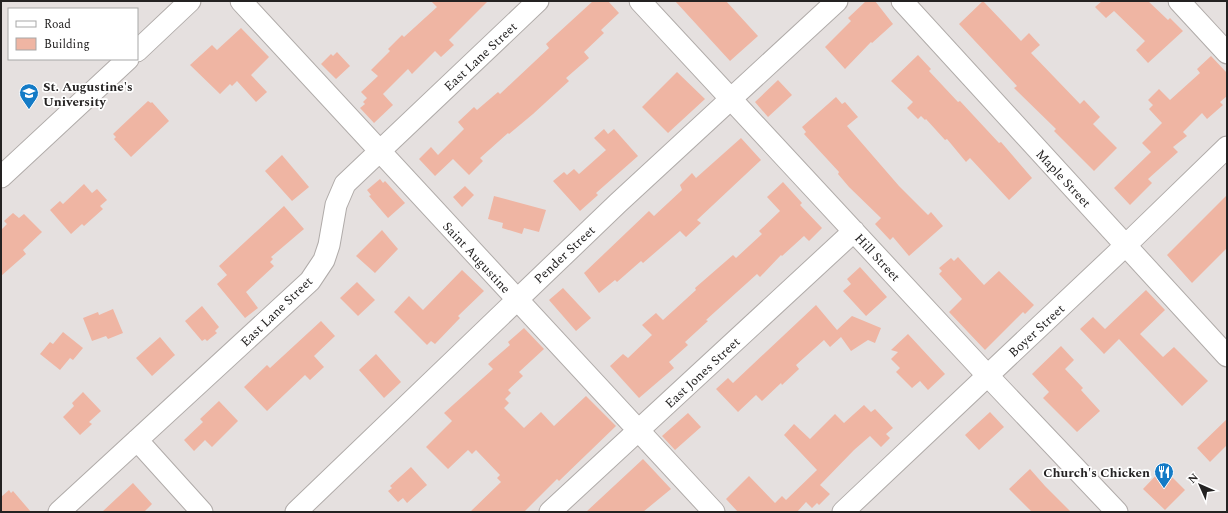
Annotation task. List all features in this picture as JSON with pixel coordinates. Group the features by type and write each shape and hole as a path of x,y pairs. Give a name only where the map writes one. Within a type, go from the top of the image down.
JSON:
{"street":[{"path":"138,50 190,1"},
{"name":"Saint Augustine","path":"241,1 637,431 714,512"},
{"name":"East Lane Street","path":"59,512 310,280 324,260 329,245 336,204 345,184 378,151 538,1"},
{"name":"Hill Street","path":"640,1 730,100 988,376 1108,509"},
{"name":"Pender Street","path":"296,512 516,299 837,1"},
{"name":"Maple Street","path":"902,1 1227,356"},
{"path":"1179,1 1227,53"},
{"path":"1,177 127,60"},
{"name":"Boyer Street","path":"843,512 1126,245 1227,147"},
{"name":"East Jones Street","path":"550,512 854,231"},
{"path":"137,440 202,512"}],"building":[{"path":"431,1 488,1 449,40 454,45 441,57 435,51 412,74 408,69 383,94 393,105 374,123 360,108 365,104 363,102 367,98 361,92 378,76 371,70 390,51 388,49 402,35 404,37 437,7"},
{"path":"593,1 608,1 619,13 601,30 604,33 584,52 589,58 566,78 569,81 533,114 509,134 508,133 480,158 483,161 469,175 453,159 435,176 419,159 431,147 438,155 464,129 458,122 474,107 477,110 498,92 500,94 549,48 546,44"},
{"path":"675,1 726,1 758,36 730,61"},
{"path":"866,1 875,1 893,24 872,43 871,42 845,69 825,47 851,21 848,18"},
{"path":"983,1 1021,41 1029,33 1040,45 1031,53 1080,104 1084,100 1100,117 1093,124 1117,148 1094,171 1054,131 1056,129 1014,88 1017,86 959,24"},
{"path":"1102,1 1148,1 1168,20 1170,18 1183,31 1148,63 1136,50 1145,41 1114,11 1106,18 1095,7"},
{"path":"241,28 269,57 251,75 267,92 256,102 237,81 232,86 230,84 220,94 190,65 212,45 217,50"},
{"path":"337,52 350,66 336,79 321,64 331,54 333,56"},
{"path":"918,55 931,69 929,71 958,102 960,101 999,143 1001,142 1032,178 1009,200 970,158 966,162 947,139 945,140 926,119 925,120 921,116 918,119 907,108 913,102 891,81"},
{"path":"1211,56 1227,73 1227,96 1220,102 1223,105 1207,119 1202,113 1183,132 1187,136 1173,147 1178,152 1148,179 1152,183 1130,205 1114,188 1151,152 1142,143 1162,123 1149,109 1153,105 1148,100 1159,89 1170,100 1200,73 1197,69"},
{"path":"677,72 705,99 668,133 642,107"},
{"path":"778,80 792,95 768,117 755,102"},
{"path":"836,97 842,104 845,102 858,117 847,126 899,186 928,215 931,212 943,226 909,256 893,237 890,240 875,224 881,218 849,187 838,174 839,172 804,134 806,132 802,127"},
{"path":"148,101 151,103 152,102 169,121 131,157 114,139 116,137 113,134"},
{"path":"604,129 608,134 614,129 638,156 596,193 598,195 580,211 553,181 564,172 567,175 574,169 579,174 606,150 594,138"},
{"path":"741,138 761,160 697,220 701,223 686,237 680,231 643,263 641,261 617,282 615,280 599,293 584,273 649,211 654,216 682,190 680,185 692,173 696,178"},
{"path":"282,155 309,187 292,201 265,171"},
{"path":"380,179 383,183 385,181 405,203 388,218 369,196 371,195 367,190"},
{"path":"783,182 802,203 800,205 822,228 809,241 804,236 782,256 781,255 760,277 757,274 706,320 708,321 685,342 688,345 669,362 674,368 639,398 610,366 623,354 628,358 652,335 642,325 656,313 663,320 696,290 695,288 733,255 736,258 762,234 759,231 780,211 767,197"},
{"path":"84,184 92,193 97,189 107,200 100,206 103,209 84,226 82,224 71,234 50,210 60,201 63,204"},
{"path":"465,186 474,195 462,207 453,197"},
{"path":"1227,195 1227,248 1192,283 1167,255"},
{"path":"494,196 546,210 539,232 524,228 522,234 502,228 503,223 488,219"},
{"path":"284,206 304,229 271,257 273,259 270,262 274,266 246,292 258,308 245,318 217,284 227,275 219,266"},
{"path":"13,213 19,218 24,214 42,232 23,250 26,254 1,276 1,230 7,224 4,221"},
{"path":"382,230 398,249 375,273 356,256"},
{"path":"958,257 984,285 999,271 1034,305 1025,314 1023,312 985,350 949,312 962,299 939,274 942,271 939,268 951,258 954,261"},
{"path":"860,267 887,297 866,316 843,291 851,284 847,279"},
{"path":"462,270 484,291 458,316 460,318 435,344 431,341 427,345 394,312 409,296 423,310"},
{"path":"357,282 375,300 358,316 340,298"},
{"path":"563,288 591,318 576,331 549,300"},
{"path":"1146,290 1165,310 1140,334 1163,357 1174,347 1208,381 1182,406 1119,339 1104,354 1080,329 1093,317 1105,329"},
{"path":"816,305 837,330 852,316 881,328 875,343 868,340 851,351 841,337 830,347 824,340 796,365 799,369 782,385 781,383 762,401 756,395 738,412 716,389 728,378 733,383"},
{"path":"202,306 219,327 215,331 217,333 207,341 205,339 202,341 185,321"},
{"path":"113,309 123,333 108,339 106,336 92,341 83,318 98,312 99,315"},
{"path":"321,321 335,336 314,356 324,367 310,380 305,375 267,411 244,387 267,365 270,368"},
{"path":"524,328 544,349 519,372 523,376 508,390 511,393 505,399 509,403 504,408 524,428 541,412 554,426 586,396 616,426 559,481 557,479 524,512 470,512 501,482 497,478 500,475 476,450 472,454 468,450 448,469 426,447 452,421 444,413 493,369 488,364 510,345 508,342"},
{"path":"63,332 83,348 73,360 70,358 60,370 40,354 50,342 53,344"},
{"path":"908,334 945,374 928,390 920,381 912,388 896,372 900,368 891,359 898,352 891,350"},
{"path":"160,337 175,355 152,376 136,358"},
{"path":"1061,346 1074,360 1065,369 1083,388 1081,390 1100,411 1077,432 1043,398 1049,392 1032,374"},
{"path":"376,354 401,382 384,398 359,370"},
{"path":"83,392 101,411 89,422 92,424 80,435 63,417 74,406 72,403"},
{"path":"219,401 238,421 212,447 205,440 194,451 184,440 203,422 200,419"},
{"path":"864,405 871,412 875,409 893,428 886,434 890,438 881,447 870,436 854,450 820,485 830,494 819,505 817,503 812,508 806,502 797,512 738,512 726,499 749,476 775,503 782,496 786,500 817,470 784,435 794,424 810,439 835,414 844,423"},
{"path":"990,412 1004,427 979,450 965,435"},
{"path":"688,413 701,427 675,450 662,436"},
{"path":"1227,419 1227,445 1210,462 1197,448"},
{"path":"643,459 671,489 643,512 586,512"},
{"path":"411,467 427,485 407,503 403,498 398,502 388,491 392,488 390,486"},
{"name":"Church's Chicken","path":"1163,468 1185,490 1165,510 1143,489"},
{"path":"1030,469 1071,512 1032,512 1009,489"},
{"path":"133,483 152,504 144,512 102,512"},
{"path":"9,490 11,493 13,491 31,512 1,512 1,497"}],"place":[{"name":"St. Augustine's University","path":"29,110"},
{"name":"Church's Chicken","path":"1164,489"}]}
